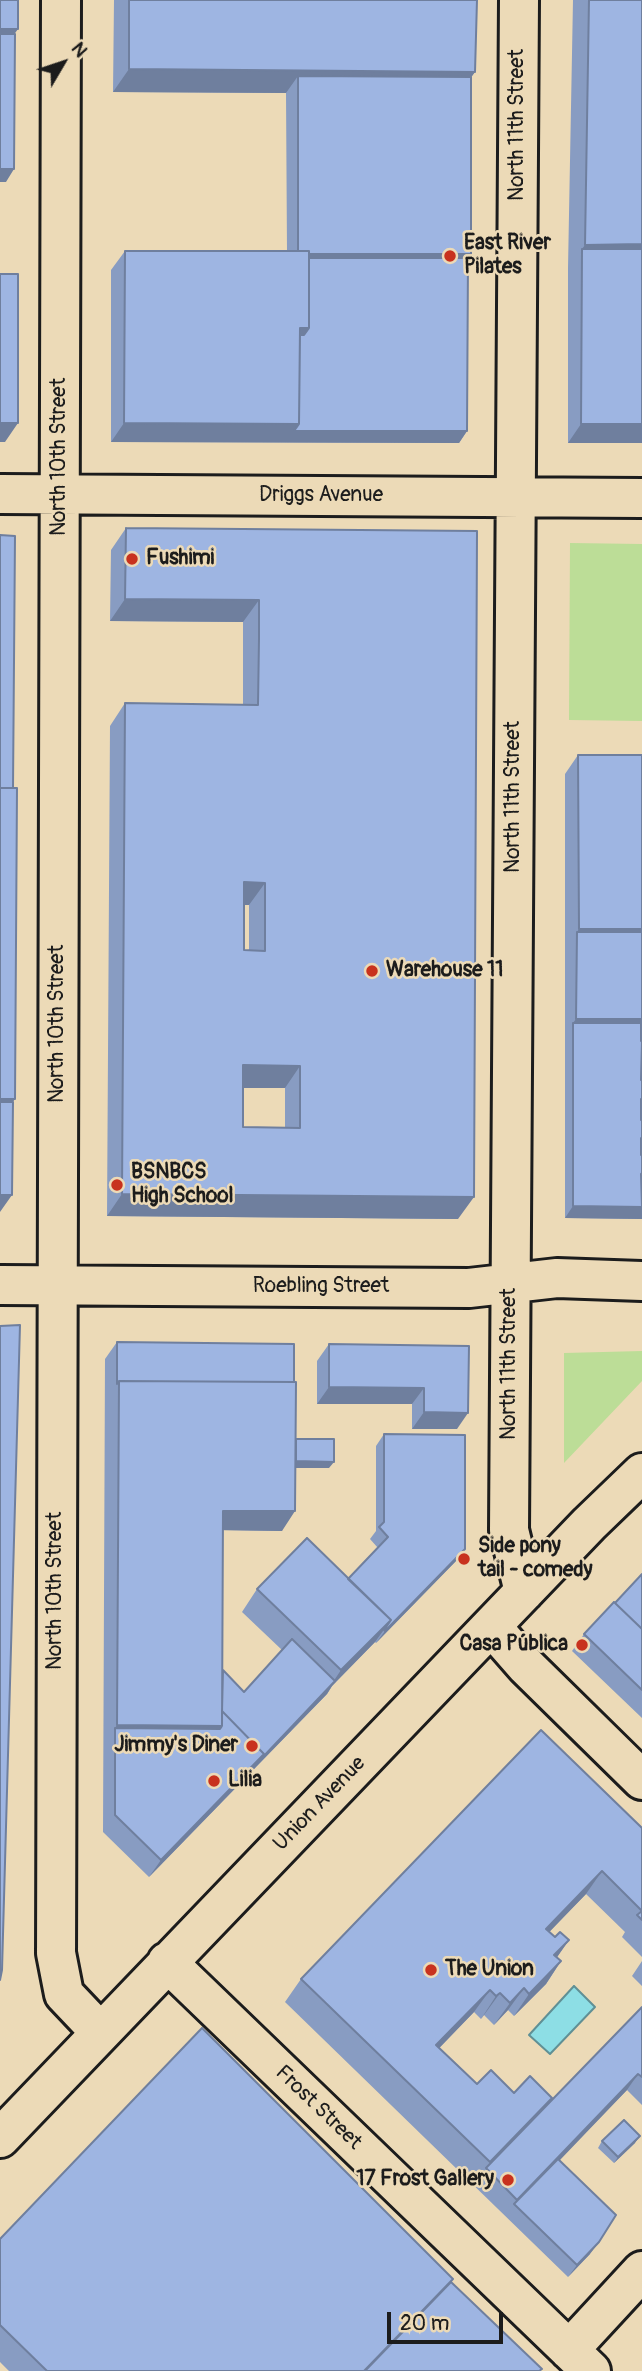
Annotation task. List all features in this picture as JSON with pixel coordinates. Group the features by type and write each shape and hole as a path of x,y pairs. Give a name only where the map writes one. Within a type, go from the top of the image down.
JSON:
{"street":[{"name":"North 10th Street","path":"61,0 55,1953 64,1994 100,2032"},
{"name":"North 11th Street","path":"519,0 509,1530 524,1592"},
{"name":"Driggs Avenue","path":"0,494 642,498"},
{"name":"Roebling Street","path":"0,1285 469,1288 557,1278 642,1280"},
{"name":"Union Avenue","path":"0,2138 491,1626 642,1473"},
{"path":"491,1626 526,1666 642,1780"},
{"name":"Frost Street","path":"167,1962 580,2361"},
{"path":"580,2361 642,2271"}],"green space":[{"path":"570,543 642,544 642,721 569,720"},
{"path":"642,1351 642,1381 564,1463 564,1353"}],"water":[{"path":"574,1986 595,2007 550,2054 529,2035"}],"building":[{"path":"0,0 18,0 18,29 0,29"},
{"path":"129,0 477,0 475,72 129,69"},
{"path":"589,0 642,0 642,244 585,245"},
{"path":"0,34 15,34 14,169 0,169"},
{"path":"298,76 471,77 471,254 309,254 309,251 298,251"},
{"path":"582,249 642,249 642,424 581,424"},
{"path":"125,251 309,251 309,328 300,328 299,424 124,423"},
{"path":"309,258 468,258 467,431 294,431 299,424 300,335 304,335 309,328"},
{"path":"0,274 18,274 18,423 0,423"},
{"path":"126,528 477,531 474,1197 122,1194 125,703 258,705 259,639 259,600 125,599","holes":["244,882 265,883 265,951 244,950","243,1065 300,1066 300,1128 243,1127"]},
{"path":"0,535 15,536 13,788 0,788"},
{"path":"578,755 642,755 642,929 579,929"},
{"path":"0,788 17,788 15,1099 0,1099"},
{"path":"577,932 642,932 642,1019 576,1019"},
{"path":"573,1023 641,1023 642,1207 573,1206"},
{"path":"0,1102 13,1102 12,1195 0,1195"},
{"path":"20,1325 2,1970 0,1980 0,1326"},
{"path":"117,1342 294,1344 294,1382 119,1381 117,1384"},
{"path":"329,1344 469,1346 468,1413 424,1412 424,1388 329,1387"},
{"path":"119,1381 296,1382 295,1511 223,1511 222,1726 117,1725"},
{"path":"384,1434 465,1435 465,1549 385,1631 391,1620 348,1579 388,1537 379,1527 384,1522"},
{"path":"296,1439 334,1439 334,1462 296,1461"},
{"path":"307,1538 391,1620 341,1670 257,1589"},
{"path":"642,1574 642,1629 615,1603"},
{"path":"614,1602 642,1629 642,1690 584,1634"},
{"path":"292,1639 335,1681 261,1759 264,1754 222,1711 223,1670 244,1692"},
{"path":"222,1711 264,1754 161,1860 115,1815 115,1728 220,1729"},
{"name":"The Union","path":"541,1730 642,1828 642,1911 602,1871 546,1929 555,1937 560,1932 569,1940 554,1955 561,1961 529,1994 524,1988 510,2003 500,1993 496,1996 490,1990 436,2045 477,2084 491,2070 514,2093 530,2076 552,2098 490,2162 301,1979"},
{"path":"642,2007 642,2077 638,2074 517,2200 486,2168"},
{"path":"202,2028 453,2279 364,2371 47,2371 0,2325 0,2239"},
{"path":"624,2120 640,2136 618,2157 602,2141"},
{"path":"558,2159 616,2215 599,2242 577,2265 514,2204"},
{"path":"451,2282 542,2369 365,2371"}],"place":[{"name":"East River Pilates","path":"450,256"},
{"name":"Fushimi","path":"132,559"},
{"name":"Warehouse 11","path":"372,971"},
{"name":"BSNBCS High School","path":"117,1185"},
{"name":"Side pony tail - comedy","path":"464,1559"},
{"name":"Casa Pública","path":"582,1645"},
{"name":"Jimmy's Diner","path":"252,1746"},
{"name":"Lilia","path":"214,1781"},
{"name":"The Union","path":"431,1970"},
{"name":"17 Frost Gallery","path":"508,2180"}]}
